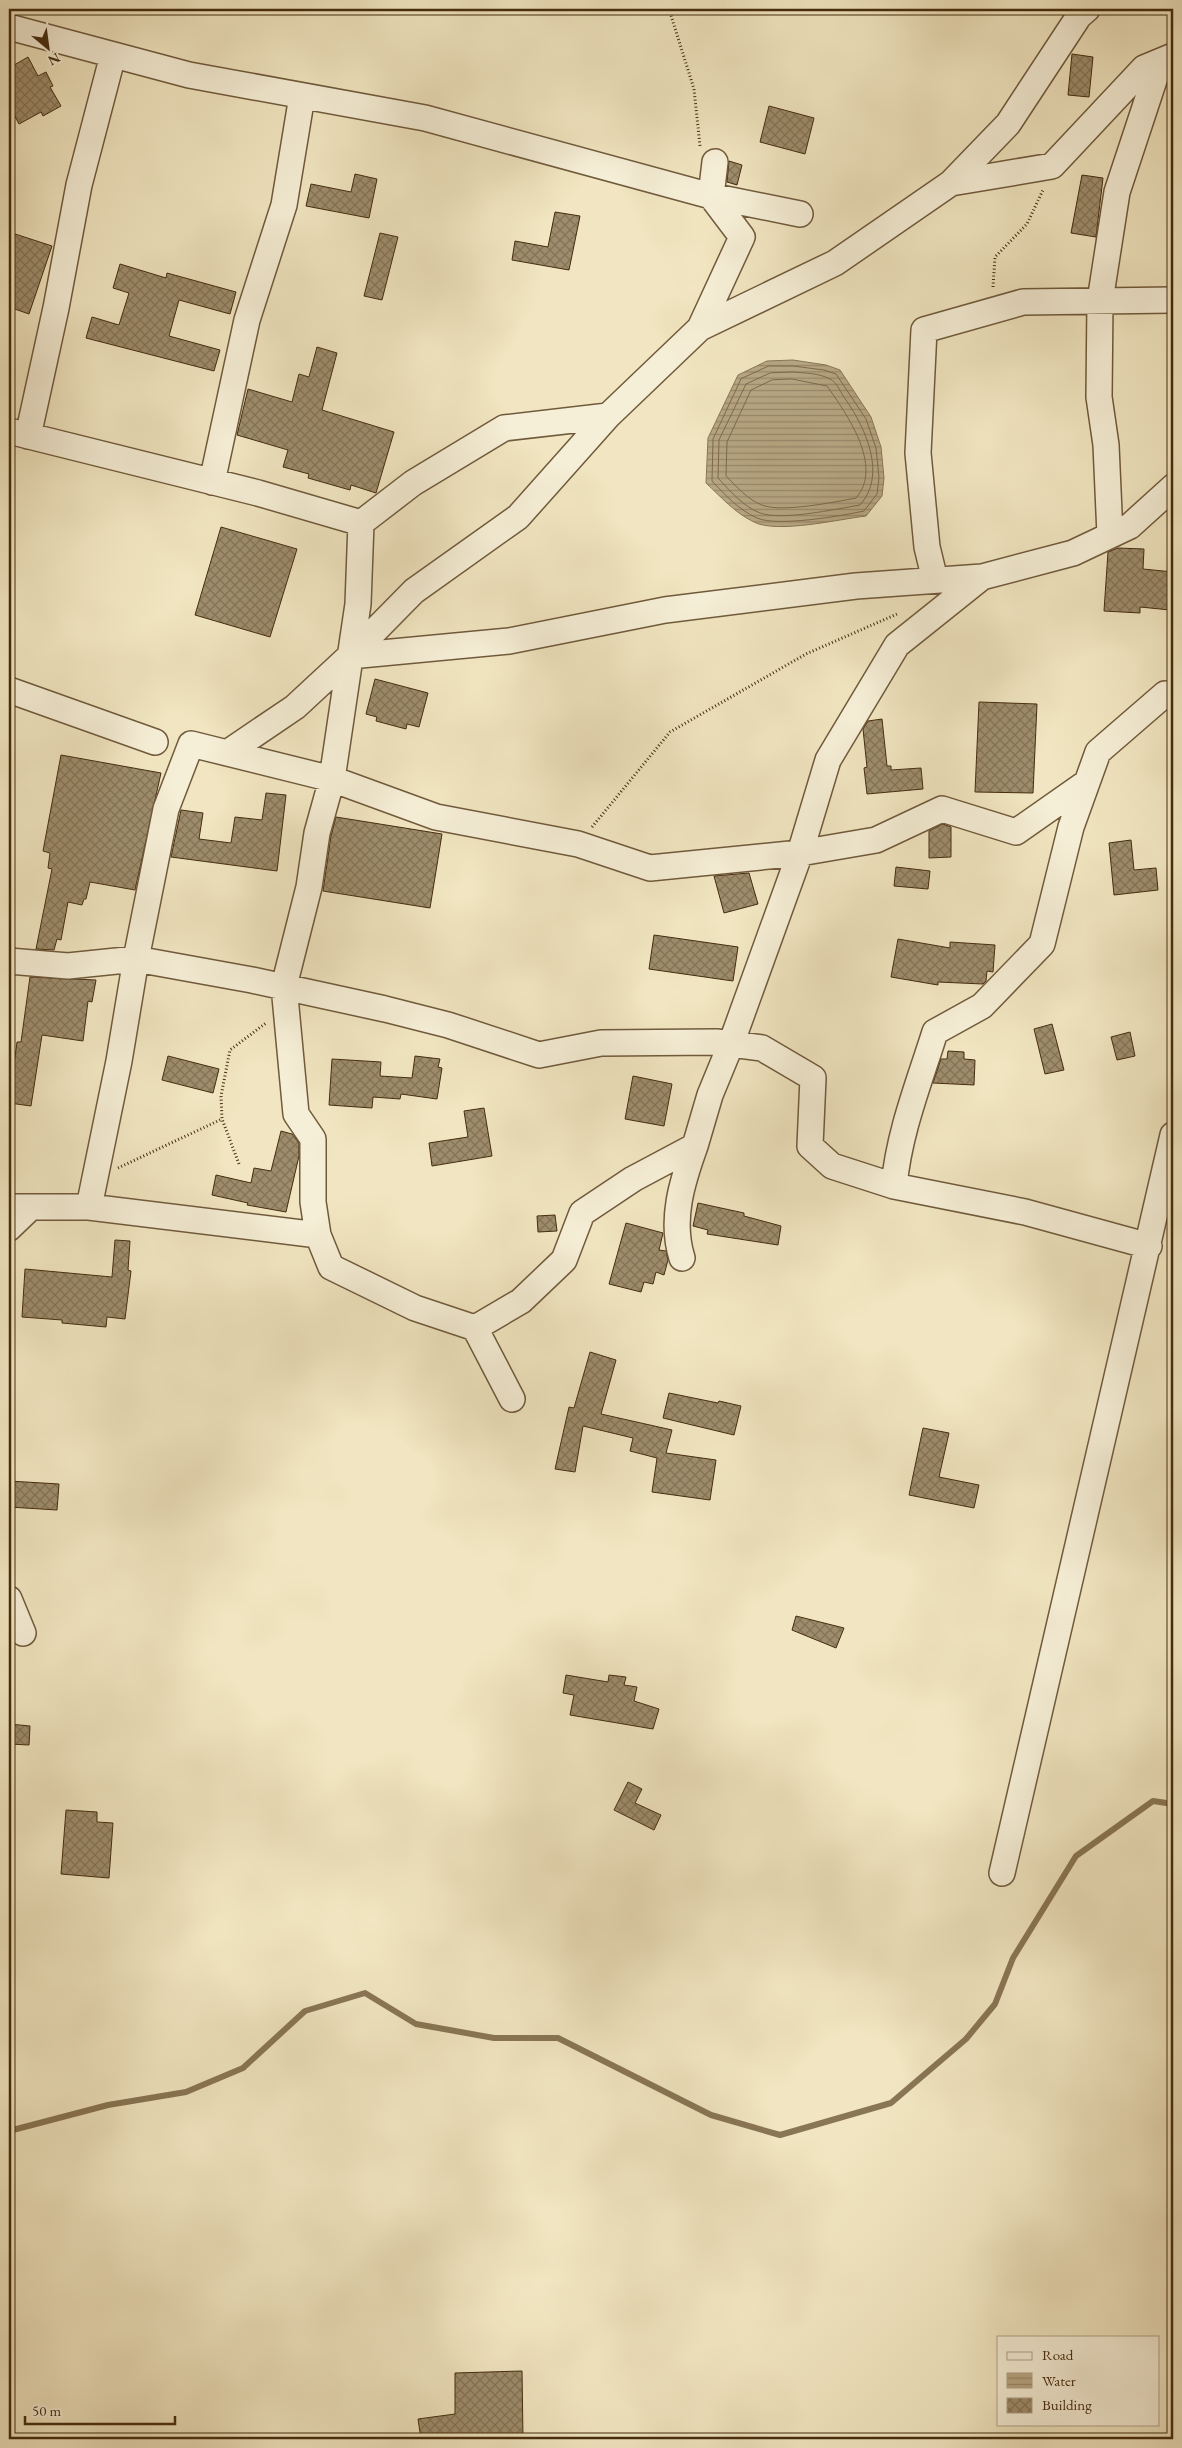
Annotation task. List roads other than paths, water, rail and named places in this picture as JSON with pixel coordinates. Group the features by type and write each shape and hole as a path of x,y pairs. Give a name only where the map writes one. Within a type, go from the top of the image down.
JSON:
{"street":[{"path":"227,753 295,707 350,656 414,591 518,517 608,416 700,328 835,263 951,182 1008,124 1078,16 1087,9"},
{"path":"9,27 189,75 425,118 711,196 800,214"},
{"path":"113,55 79,186 56,308 18,434 212,482 361,522"},
{"path":"951,182 1052,166 1144,68 1166,59"},
{"path":"1110,535 1106,445 1099,397 1100,301 1117,192 1166,59"},
{"path":"212,482 247,320 284,205 302,96"},
{"path":"700,328 742,238 711,196 708,158"},
{"path":"935,580 927,546 918,453 924,330 1023,302 1173,300"},
{"path":"361,522 414,482 504,428 608,416"},
{"path":"350,656 509,641 665,610 856,586 982,577 1073,553 1130,526 1173,486"},
{"path":"361,522 358,604 332,779 317,833 309,887 285,997 296,1114 313,1139 313,1202 318,1235 331,1267 415,1308 475,1328 512,1399"},
{"path":"682,1258 678,1245 677,1218 681,1185 710,1095 731,1044 800,853 828,760 897,645 982,577"},
{"path":"9,690 155,742"},
{"path":"894,1186 897,1156 935,1032 982,1006 1042,944 1071,827 1098,752 1165,694 1173,696"},
{"path":"89,1207 119,1061 136,959 166,809 191,744 332,779 436,817 578,844 650,868 800,853 876,840 942,808 1016,832 1086,783"},
{"path":"9,961 68,966 136,959 285,997 448,1025 540,1054 601,1043 716,1042 762,1048 812,1078 810,1146 832,1166 894,1186 1025,1212 1149,1246"},
{"path":"1002,1874 1149,1246 1173,1135"},
{"path":"475,1328 521,1301 564,1260 582,1213 633,1179 695,1146"},
{"path":"9,1228 20,1207 89,1207 318,1235"},
{"path":"9,1599 23,1633"}],"water":[{"path":"793,360 826,365 840,370 871,417 881,447 884,478 882,496 866,516 793,526 778,527 764,525 754,522 741,514 706,483 708,438 738,375 767,361"}],"waterway":[{"path":"9,2131 108,2105 186,2092 243,2068 305,2011 365,1993 416,2024 494,2038 558,2038 711,2115 780,2135 891,2103 966,2039 995,2004 1013,1958 1076,1856 1153,1801 1173,1804"}]}
